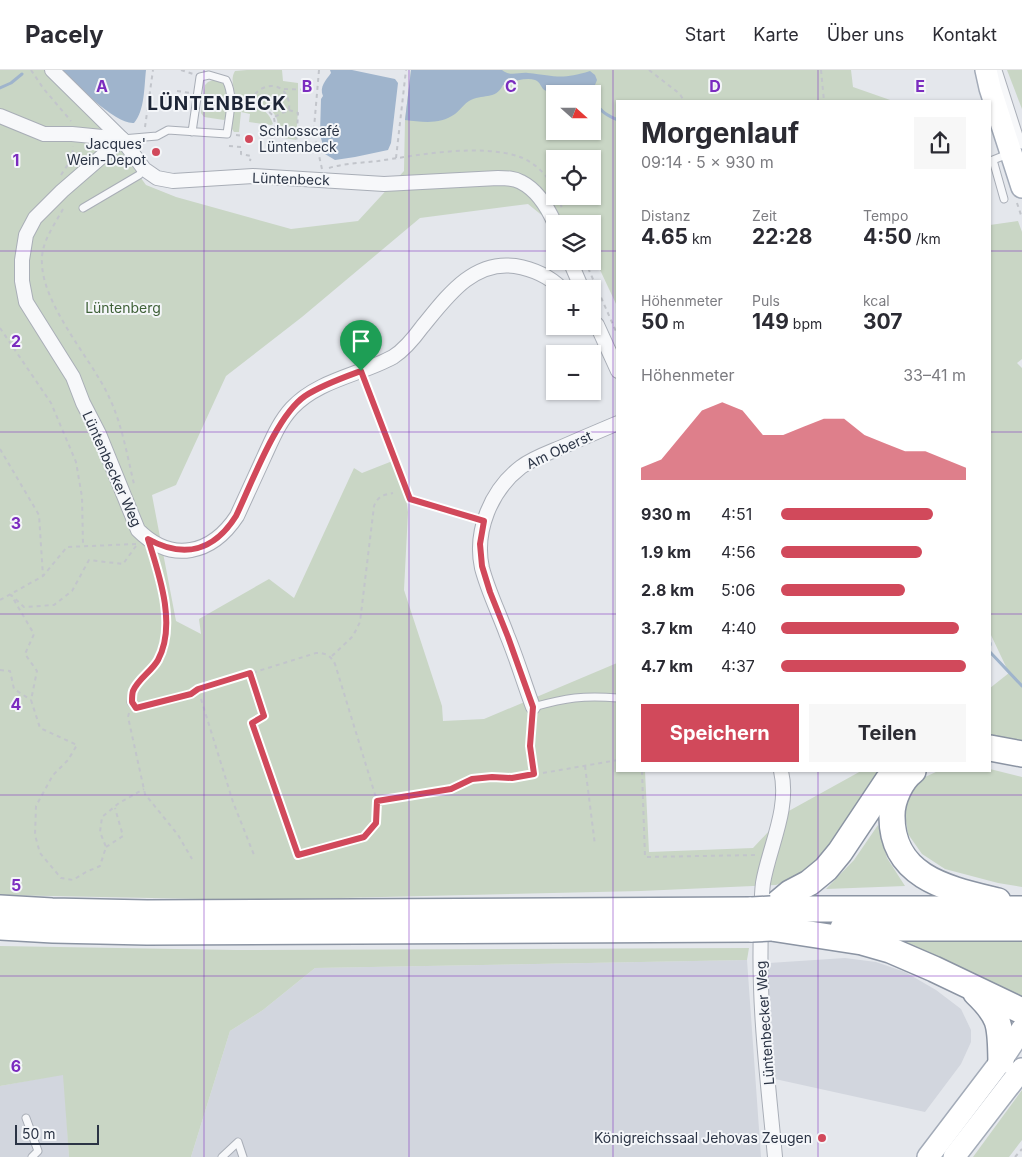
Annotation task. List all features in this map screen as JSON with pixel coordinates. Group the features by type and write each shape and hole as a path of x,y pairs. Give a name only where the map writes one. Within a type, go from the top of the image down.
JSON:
{"highway":[{"path":"991,748 1022,754"},
{"path":"991,759 1022,765"},
{"path":"761,919 790,893 809,883 826,869 840,852 888,780 896,772"},
{"path":"912,772 898,792 892,809 892,827 896,846 907,863 920,875 937,883 1022,908"},
{"path":"0,908 147,913 761,919 1022,928"},
{"path":"0,927 147,932 761,919 1022,908"},
{"path":"761,919 890,950 1022,1011"},
{"path":"967,985 988,1005 996,1016 1011,1065"}],"main road":[{"path":"986,70 990,88 1017,149 1022,187"},
{"path":"954,1157 1011,1065 1022,1028"},
{"path":"928,1157 1011,1065"}],"street":[{"name":"Lüntenbeck","path":"52,70 122,139 144,169 157,178 174,181 319,174 384,184 498,178 514,179 522,182 539,196 550,215"},
{"path":"0,116 44,134 72,134 122,139"},
{"name":"Lüntenbecker Weg","path":"122,139 62,191 35,218 26,235 22,260 22,281 26,302 73,377 83,404 99,434 138,530 161,547 175,550 191,550 206,546 218,539 228,530 236,516 280,423 291,408 304,397 320,388 394,356 411,341 452,290 466,278 481,271 503,266 524,267 540,272 553,280"},
{"path":"601,335 616,367"},
{"name":"Am Oberst","path":"533,707 482,566 480,544 484,521 494,498 508,479 521,467 537,458 616,425"},
{"name":"Lüntenbecker Weg","path":"775,1157 760,987 763,883 781,812 783,780 781,772"}],"lane":[{"path":"998,70 1017,149 993,160 1004,199"},
{"path":"122,139 157,136 168,130 192,132 227,134 231,100 230,88 226,80 209,75 200,77 192,132"},
{"path":"83,208 139,175 144,169"},
{"path":"148,539 159,575 166,630 163,649 156,663 133,691 132,702 136,708 191,694 198,689"},
{"path":"534,774 530,746 533,707 566,698 592,695 616,698"},
{"path":"26,1118 38,1150 32,1157"},
{"path":"222,1157 238,1142 243,1157"}],"path":[{"path":"31,70 43,88 70,118 74,147 72,158 59,183 66,203 42,252 45,277 57,311 110,398 134,484"},
{"path":"144,136 153,70"},
{"path":"319,70 314,128 319,174 396,158 481,151 513,155 536,165 546,177"},
{"path":"396,158 406,70"},
{"path":"649,70 680,94 683,100"},
{"path":"821,70 824,100"},
{"path":"316,90 284,90 272,86 260,90 249,101 266,110 274,117 274,146 317,151"},
{"path":"284,90 289,100 289,110"},
{"path":"177,91 197,95"},
{"path":"274,117 289,110 298,113 296,149"},
{"path":"228,146 242,147 241,154 251,156 250,161"},
{"path":"589,270 616,331"},
{"path":"0,328 51,403 76,462 82,497 83,546"},
{"path":"361,371 410,499 484,521"},
{"path":"0,450 39,515 43,576"},
{"path":"331,656 347,643 358,628 374,506 377,498 393,493"},
{"path":"0,600 43,576 67,547 138,544 123,564 89,560 72,591 54,605 24,607 11,595"},
{"path":"11,595 34,634 26,654 37,671 31,700 40,728 78,745 68,760 53,775 36,806 35,835 40,853 61,878 73,880 100,866 106,847 100,832 102,817 119,803 144,789"},
{"path":"250,673 264,716 252,723 298,855 364,837 376,823 377,801 331,656 325,653 316,653 250,673 198,689 233,802 254,856"},
{"path":"0,670 10,671 14,689 31,700"},
{"path":"136,708 130,710 128,717 145,794 178,835 192,859"},
{"path":"377,801 451,789 472,779 512,778 616,760"},
{"path":"586,766 595,845"},
{"path":"642,772 645,857 771,855"},
{"path":"106,847 123,836 115,808"},
{"path":"1015,1157 1022,1148"}],"shaded area":[{"path":"845,958 876,962 905,972 936,990 961,1009 971,1030 971,1042 961,1064 925,1112 775,1079 766,983 769,983 769,963"},
{"path":"747,960 761,1157 191,1157 230,1031 263,1010 315,968"},
{"path":"64,1074 69,1157 0,1157 0,1086"}],"green space":[{"path":"0,70 45,70 103,129 99,132 46,130 0,112"},
{"path":"282,70 283,81 298,83 296,140 278,137 277,120 269,108 252,100 235,96 233,80 235,71"},
{"name":"Lüntenberg","path":"411,70 851,70 853,87 890,100 616,100 616,304 600,270 601,215 546,215 546,219 528,204 420,218 302,317 226,376 176,485 152,495 176,621 201,634 199,619 269,579 294,598 354,468 362,473 395,460 408,512 404,590 442,706 443,721 484,719 616,663 616,772 645,772 649,852 753,848 787,812 859,772 880,772 818,869 776,885 641,891 253,900 0,895 0,121 103,141 105,145 120,149 146,185 176,197 291,229 358,221 404,171 405,120"},
{"path":"1007,70 1022,70 1022,109"},
{"path":"213,80 224,84 228,94 228,106 224,120 204,117 201,113 205,85"},
{"path":"244,103 262,109 273,124 249,122 250,114 241,112 239,132 234,132 232,129 234,104"},
{"path":"1018,221 1022,232 1022,359 1017,363 1022,368 1022,743 991,736 991,687 1009,673 991,635 991,225"},
{"path":"991,769 1022,777 1022,887 998,883 945,869 922,854 908,834 905,814 908,795 925,777 936,772 991,772"},
{"path":"878,825 887,858 905,886 826,889 854,860"},
{"path":"877,938 1022,938 1022,998"},
{"path":"0,946 236,950 749,948 747,960 315,968 263,1010 230,1031 191,1157 69,1157 63,1075 0,1086"},
{"path":"1022,1090 1022,1140 1009,1157 973,1157"}],"water":[{"path":"62,70 146,70 142,105 138,118 134,123 126,122 106,111"},
{"path":"330,70 352,70 395,79 398,83 391,143 388,150 335,160 325,154 320,134 321,99 323,96 322,87 331,73"},
{"path":"411,70 502,70 512,74 528,73 559,76 572,76 590,71 597,80 595,85 546,85 546,91 535,80 519,80 503,85 500,90 492,95 469,101 455,114 443,120 424,122 405,120"}],"waterway":[{"path":"0,88 11,83 22,74"},
{"name":"Lüntenbeck","path":"601,110 616,119"},
{"name":"Lüntenbeck","path":"991,653 1022,686"}],"place":[{"name":"Schlosscafé Lüntenbeck","path":"249,139"},
{"name":"Jacques' Wein-Depot","path":"156,152"},
{"name":"Königreichssaal Jehovas Zeugen","path":"822,1138"}],"district":[{"name":"LÜNTENBECK","path":"217,103"}],"route":[{"path":"361,371 410,499 484,521 480,544 482,566 533,707 530,746 534,774 512,778 472,779 451,789 377,801 376,823 364,837 298,855 252,723 264,716 250,673 198,689 191,694 136,708 132,702 133,691 156,663 163,649 166,630 159,575 148,539 161,547 175,550 191,550 206,546 218,539 228,530 236,516 280,423 291,408 304,397 320,388 361,371"}]}
